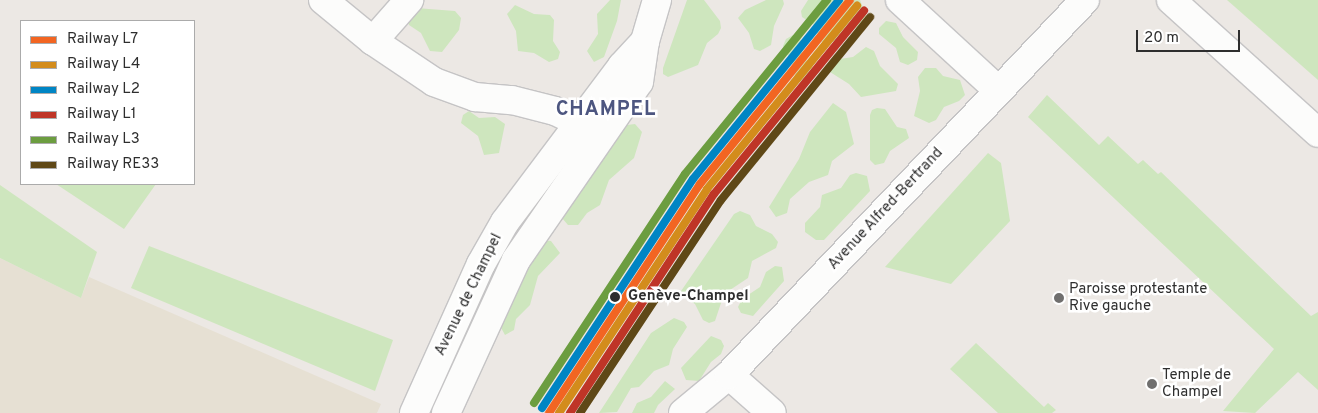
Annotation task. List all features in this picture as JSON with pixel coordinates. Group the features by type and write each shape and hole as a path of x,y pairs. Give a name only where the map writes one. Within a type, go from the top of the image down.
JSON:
{"street":[{"path":"323,0 373,41 434,82 474,97 532,104 590,131"},
{"path":"373,41 409,0"},
{"name":"Avenue de Champel","path":"446,413 516,260 590,131 622,66 645,42 657,0"},
{"path":"900,0 992,96"},
{"name":"Avenue Alfred-Bertrand","path":"683,413 729,375 1085,0"},
{"path":"1171,0 1318,133"},
{"name":"Avenue de Champel","path":"414,413 480,264 516,206 590,131"},
{"path":"729,375 772,413"}],"shaded area":[{"path":"0,258 81,298 89,277 381,404 377,413 0,413"}],"green space":[{"path":"610,0 621,0 617,21 604,57 594,62 587,51 598,34 597,14"},
{"path":"687,0 704,0 720,21 721,28 718,34 707,43 698,65 668,77 663,74 663,68"},
{"path":"766,0 783,0 784,4 774,26 771,45 760,51 754,49 749,33 738,18 745,10"},
{"path":"808,0 860,0 868,20 862,26 845,31 834,42 821,42 814,25 802,17 801,11"},
{"path":"1227,0 1318,0 1318,80"},
{"path":"515,5 534,14 550,15 554,20 553,41 560,52 558,59 549,62 534,53 518,51 516,31 507,14"},
{"path":"416,8 455,11 461,18 459,30 442,52 430,51 421,33 409,25 408,18"},
{"path":"886,21 896,23 903,37 918,52 917,60 908,65 900,62 896,48 879,34 879,28"},
{"path":"793,35 803,41 802,54 814,70 815,75 808,83 798,82 793,65 783,46 786,39"},
{"path":"866,47 874,51 880,66 898,84 896,91 861,97 849,84 830,72 833,60 853,57"},
{"path":"925,68 936,68 943,76 960,80 965,95 959,101 944,107 936,120 929,123 914,116 920,91 918,77"},
{"path":"1047,95 1099,145 1108,136 1138,164 1143,160 1158,174 1161,172 1311,316 1318,312 1318,390 1298,372 1255,413 1223,411 1274,349 1028,117"},
{"path":"833,103 846,112 854,144 832,161 828,175 809,182 790,199 787,213 776,217 769,207 799,159 810,132"},
{"path":"877,108 885,109 897,127 906,129 909,138 890,151 884,163 875,165 870,160 870,115 872,110"},
{"path":"469,111 479,118 495,117 505,124 499,153 484,155 478,136 461,123 463,115"},
{"path":"635,124 642,132 634,158 609,180 600,205 587,213 578,225 568,225 562,218 564,209 627,125"},
{"path":"988,153 1001,163 1010,221 951,284 885,267"},
{"path":"856,173 867,176 870,191 824,240 816,240 805,232 805,223 820,207 822,195 841,188 850,175"},
{"path":"0,185 97,252 81,298 0,258"},
{"path":"58,185 155,185 124,229"},
{"path":"740,211 750,215 756,226 772,234 778,242 776,248 752,261 748,278 724,294 715,321 709,323 703,320 695,304 679,294 734,214"},
{"path":"543,240 551,241 560,253 538,276 530,305 516,319 514,330 505,335 499,324 512,291"},
{"path":"149,246 393,340 375,391 131,288"},
{"path":"775,266 782,267 784,281 753,316 741,313 738,307 742,299 760,287 766,272"},
{"path":"674,318 684,322 687,327 673,349 669,365 654,371 639,387 631,388 617,412 599,413 651,333"},
{"path":"711,336 721,340 724,346 721,354 711,362 699,381 686,380 681,368"},
{"path":"976,343 1044,407 1048,403 1056,410 1052,413 998,413 950,369"},
{"path":"665,381 675,389 658,405 654,413 632,413 637,403 651,397"}],"rail line":[{"name":"L3","path":"534,403 685,174 827,0"},
{"name":"L2","path":"542,408 693,179 839,0"},
{"name":"L7","path":"549,413 700,184 850,0"},
{"name":"L4","path":"559,413 707,189 857,6"},
{"name":"L1","path":"570,413 714,194 864,11"},
{"name":"RE33","path":"580,413 721,200 870,17"}],"place":[{"name":"Genève-Champel","path":"615,297"},
{"name":"Paroisse protestante Rive gauche","path":"1059,298"},
{"name":"Temple de Champel","path":"1152,384"}],"district":[{"name":"CHAMPEL","path":"606,110"}]}
